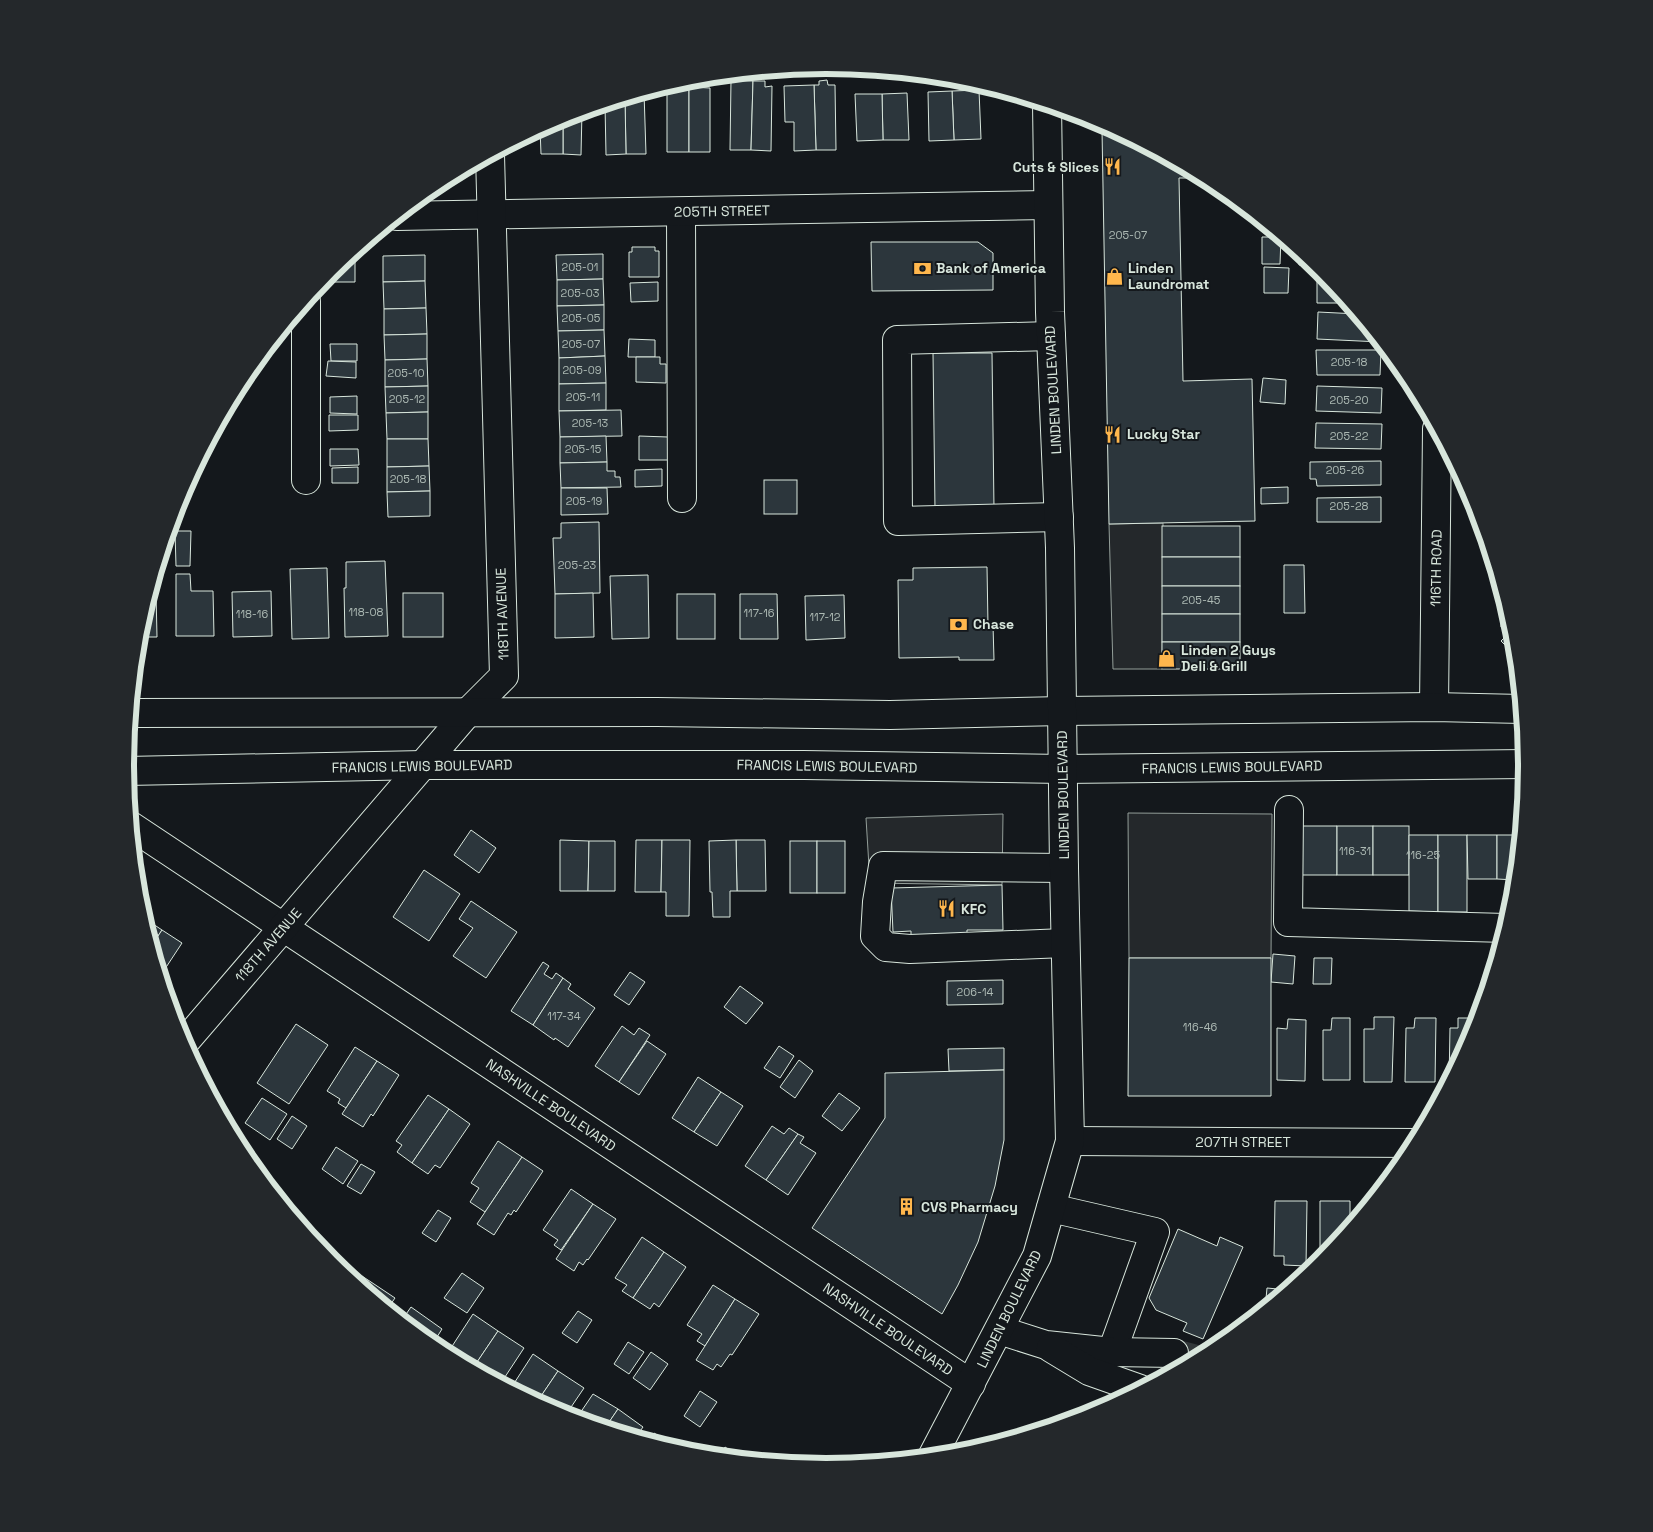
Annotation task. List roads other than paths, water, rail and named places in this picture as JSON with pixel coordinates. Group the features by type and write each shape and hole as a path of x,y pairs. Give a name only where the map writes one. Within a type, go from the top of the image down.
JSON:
{"main road":[{"name":"LINDEN BOULEVARD","path":"936,1449 1037,1256 1070,1141 1065,943 1059,517 1051,336 1047,109"},
{"name":"118TH AVENUE","path":"190,1037 469,712 504,676 490,161"},
{"name":"205TH STREET","path":"407,216 1048,206"},
{"path":"681,212 682,498"},
{"path":"306,310 306,480"},
{"path":"1051,336 897,340 898,521 1059,517"},
{"name":"116TH ROAD","path":"1434,707 1437,441"},
{"path":"137,713 657,712 890,715 1434,707 1516,709"},
{"name":"FRANCIS LEWIS BOULEVARD","path":"134,771 423,765 804,765 1063,770 1519,764"},
{"path":"1288,810 1288,922 1499,928"},
{"name":"NASHVILLE BOULEVARD","path":"138,830 971,1384"},
{"path":"1064,868 883,866 876,902 875,936 886,947 910,949 1065,943"},
{"name":"207TH STREET","path":"1070,1141 1407,1143"},
{"path":"1051,1208 1155,1232 1112,1352"},
{"path":"999,1330 1046,1345 1112,1352 1174,1353"},
{"path":"1046,1345 1089,1372 1133,1387"}],"tunnel":[{"path":"1174,1353 1188,1357"}],"place":[{"name":"Cuts & Slices","path":"1113,167"},
{"name":"Bank of America","path":"922,268"},
{"name":"Linden Laundromat","path":"1114,276"},
{"name":"Lucky Star","path":"1113,434"},
{"name":"Chase","path":"959,624"},
{"name":"Linden 2 Guys Deli & Grill","path":"1167,658"},
{"name":"KFC","path":"947,909"},
{"name":"CVS Pharmacy","path":"907,1207"}]}
